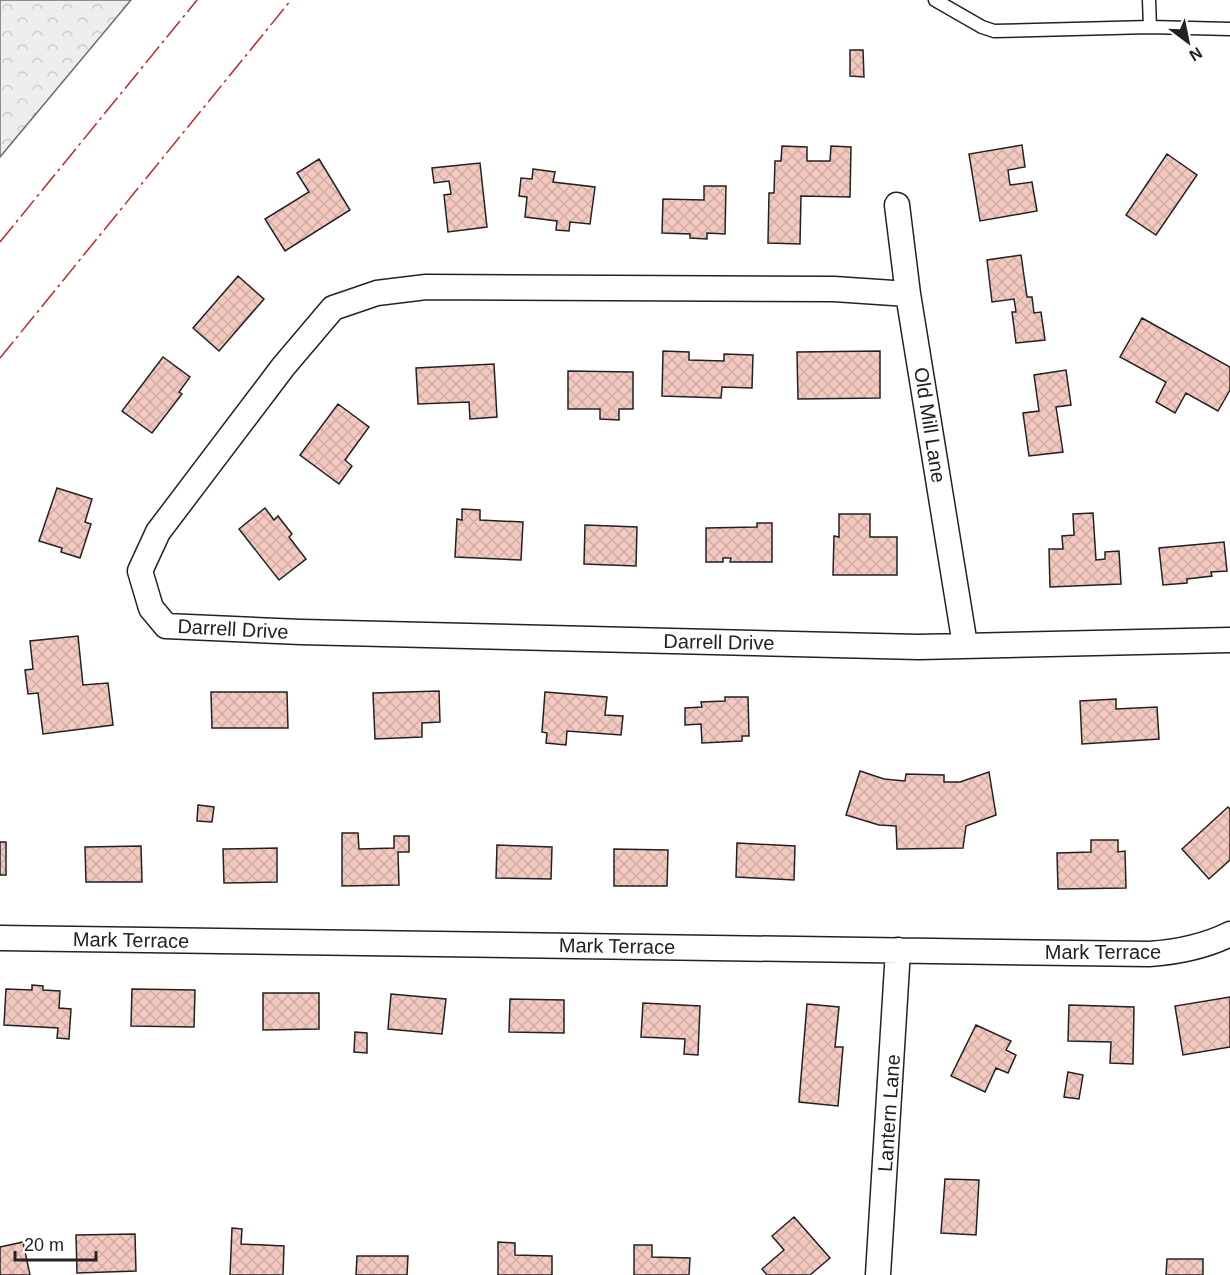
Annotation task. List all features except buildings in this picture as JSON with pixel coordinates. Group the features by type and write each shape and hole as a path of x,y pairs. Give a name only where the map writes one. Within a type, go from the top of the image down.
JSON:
{"street":[{"name":"Old Mill Lane","path":"897,205 908,294 965,645"},
{"name":"Darrell Drive","path":"908,294 834,289 426,287 377,293 333,308 283,367 158,532 140,571 151,608 166,626 301,632 907,647 1230,640"},
{"name":"Mark Terrace","path":"0,938 1149,954 1186,950 1230,934"},
{"name":"Lantern Lane","path":"878,1275 898,950"}],"lane":[{"path":"935,0 982,27 994,31 1150,27 1230,29"},
{"path":"1149,0 1150,27"}],"green space":[{"path":"0,0 131,0 0,157"}],"power":[{"path":"0,242 197,0"},
{"path":"0,358 291,0"}]}
